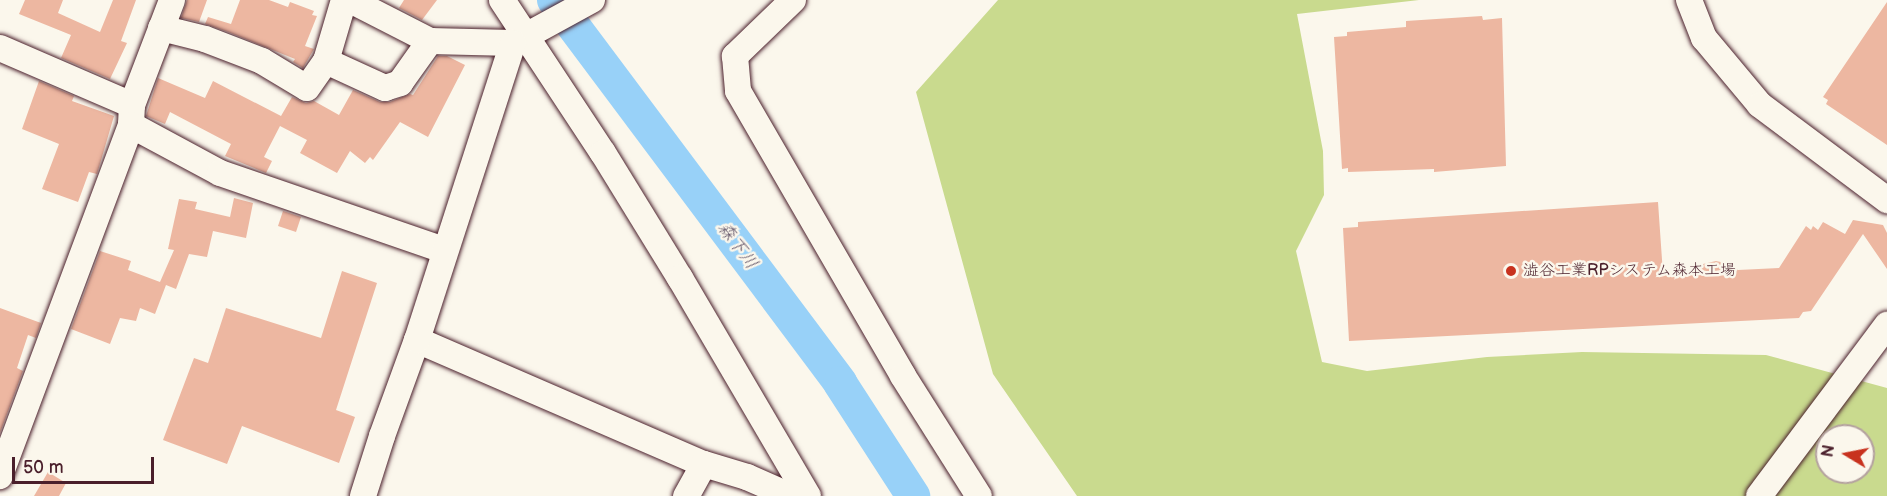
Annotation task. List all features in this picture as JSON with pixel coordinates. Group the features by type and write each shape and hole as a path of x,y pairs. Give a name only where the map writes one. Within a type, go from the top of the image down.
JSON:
{"street":[{"path":"0,476 172,0"},
{"path":"161,28 206,39 261,61 308,88 326,61 344,0"},
{"path":"350,0 430,40 525,37 592,0"},
{"path":"502,0 680,278 808,496"},
{"path":"793,0 735,56 738,91 903,376 979,496"},
{"path":"1689,0 1704,38 1760,105 1887,200"},
{"path":"363,496 381,436 417,339 444,250 525,37"},
{"path":"326,61 385,88 400,84 430,40"},
{"path":"0,48 131,115 220,173 444,250"},
{"path":"1759,496 1887,326"},
{"path":"417,339 704,464 747,477 790,496"},
{"path":"686,496 704,464"}],"green space":[{"path":"998,0 1419,0 1297,14 1323,151 1324,195 1296,251 1322,362 1367,371 1487,357 1582,352 1766,355 1887,388 1887,496 1077,496 993,374 916,92"}],"building":[{"path":"25,0 63,0 58,13 100,32 113,0 136,0 121,41 127,43 110,79 61,58 71,35 19,14"},
{"path":"187,0 207,0 199,22 181,18"},
{"path":"240,0 269,0 288,7 290,2 314,11 312,15 317,16 305,46 314,49 303,68 293,62 295,59 205,24 208,17 231,24"},
{"path":"404,0 437,0 422,20 399,8"},
{"path":"1887,2 1887,145 1826,104 1828,100 1823,97"},
{"path":"1482,16 1483,20 1502,18 1506,166 1434,172 1434,169 1348,172 1348,168 1342,169 1334,37 1347,36 1347,32 1406,27 1406,21"},
{"path":"438,56 447,56 465,65 428,137 400,122 373,160 370,157 365,163 350,151 337,173 300,153 307,140 280,126 264,157 272,161 266,173 225,156 231,144 170,112 165,124 146,116 158,78 205,98 213,81 281,116 292,97 306,103 314,101 339,115 353,90 380,102 390,102 410,94 413,95"},
{"path":"39,81 74,96 72,101 114,116 97,174 89,172 78,202 42,189 59,144 22,129"},
{"path":"234,198 253,203 246,238 213,231 207,257 189,254 176,289 166,285 155,314 140,308 136,321 120,318 110,344 71,329 100,251 131,261 128,270 160,282 174,250 168,249 179,199 197,202 195,209 230,217"},
{"name":"澁谷工業RPシステム森本工場","path":"1658,202 1663,274 1697,273 1703,264 1716,261 1730,264 1738,270 1779,268 1806,226 1811,230 1813,226 1818,230 1823,222 1845,234 1853,220 1883,225 1887,233 1887,269 1863,234 1811,311 1803,312 1799,318 1349,341 1343,228 1358,227 1358,222"},
{"path":"283,211 301,217 296,232 278,226"},
{"path":"342,271 377,283 336,410 355,417 339,463 242,426 227,464 163,440 194,358 208,363 226,308 321,338"},
{"path":"0,308 41,323 36,338 28,335 17,368 23,371 0,433"},
{"path":"48,472 66,483 59,496 34,496"}],"waterway":[{"name":"森下川","path":"554,0 840,383 913,496"}],"place":[{"name":"澁谷工業RPシステム森本工場","path":"1511,271"}]}
